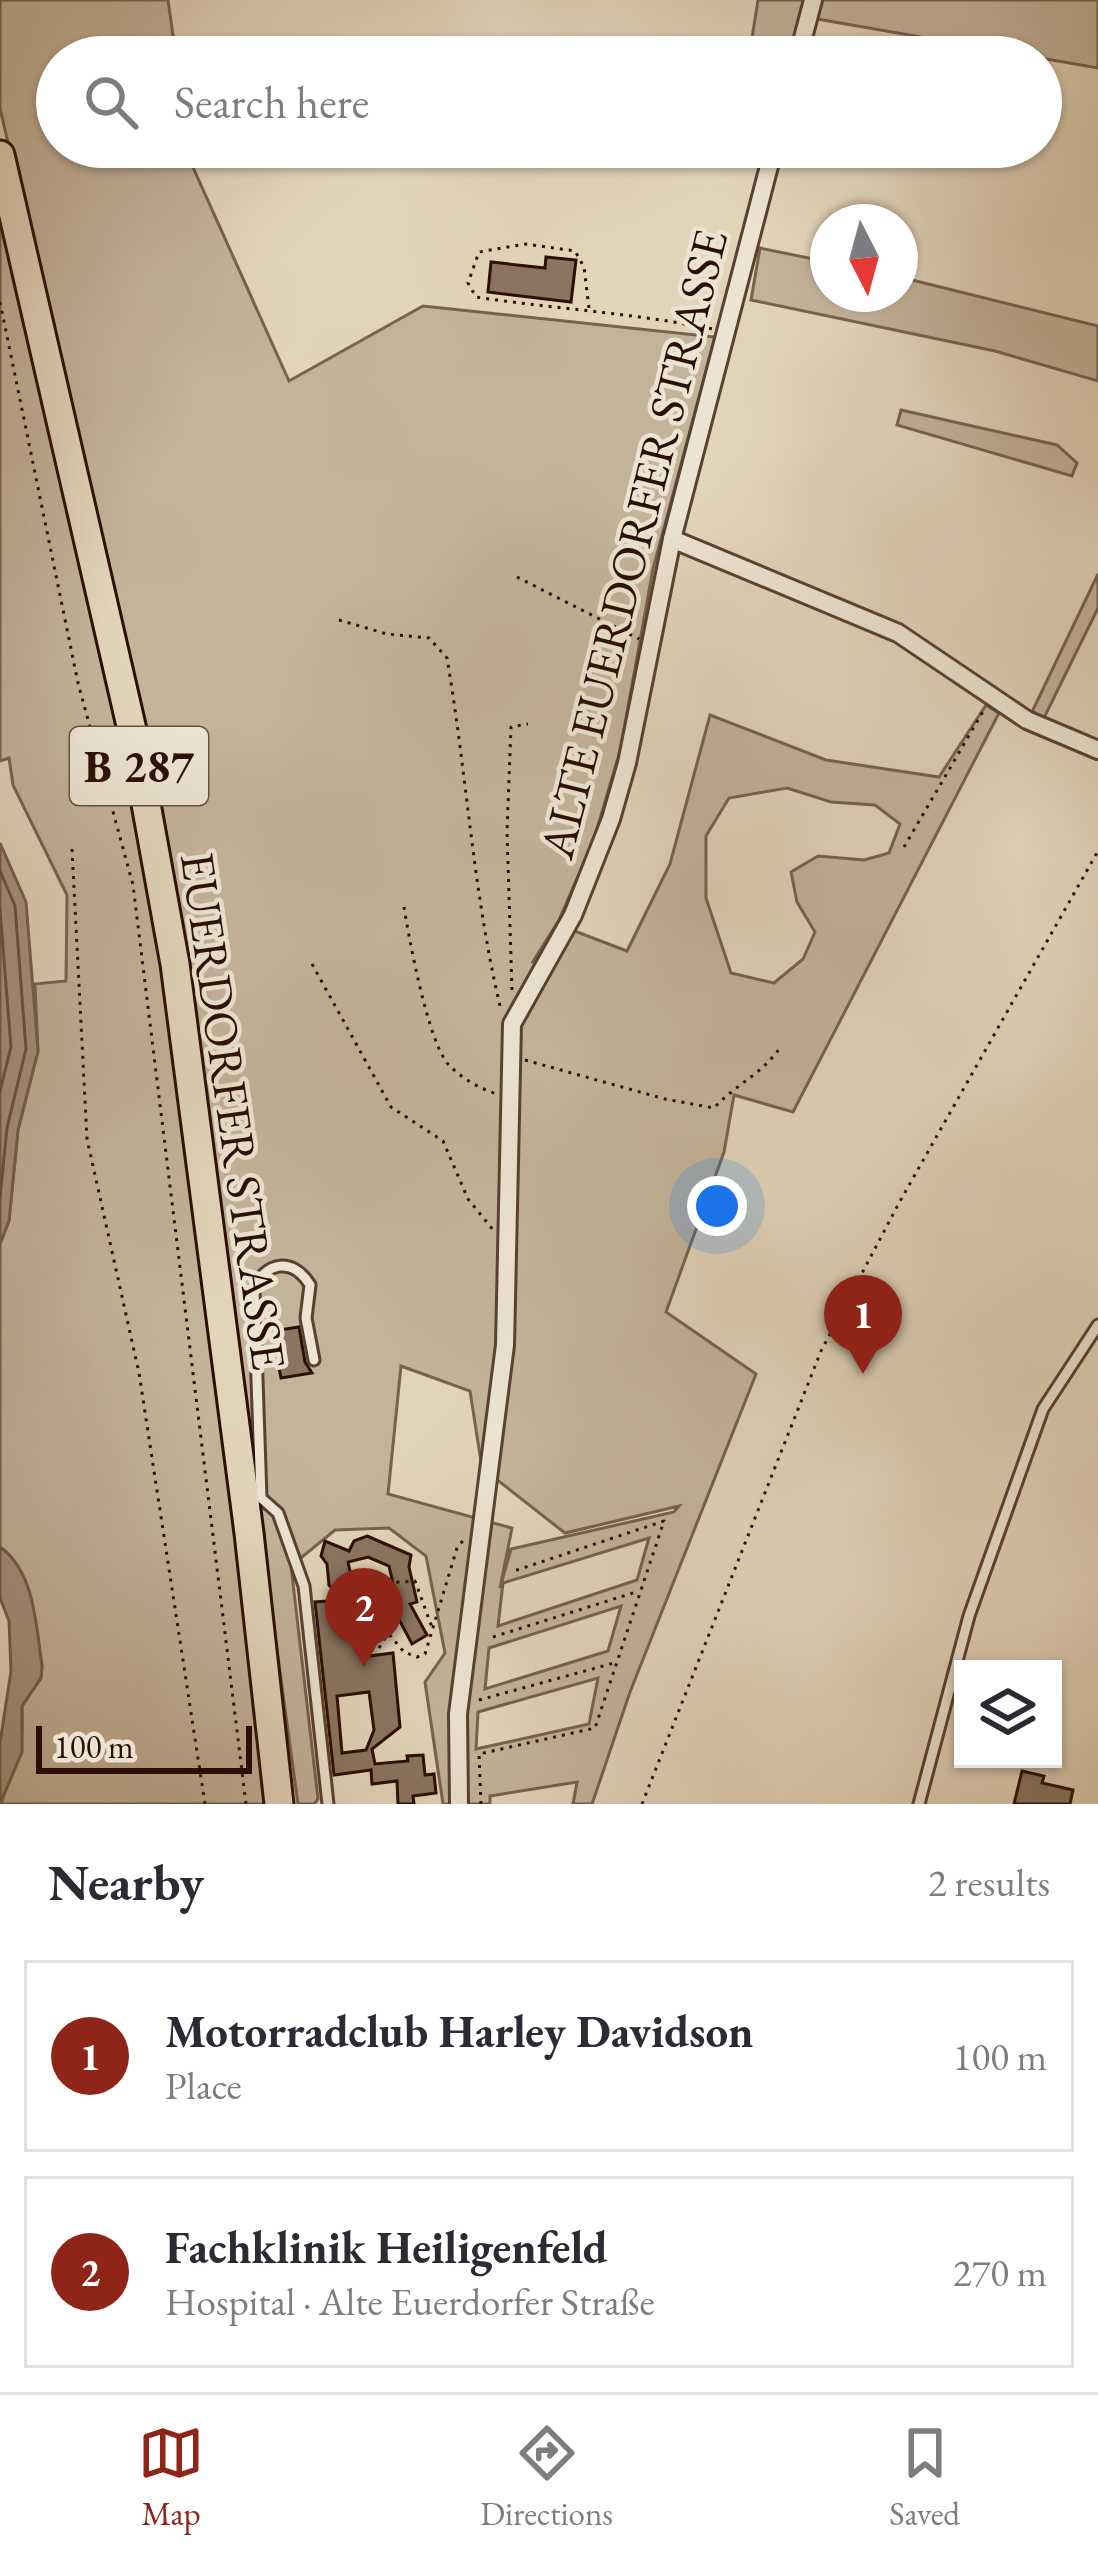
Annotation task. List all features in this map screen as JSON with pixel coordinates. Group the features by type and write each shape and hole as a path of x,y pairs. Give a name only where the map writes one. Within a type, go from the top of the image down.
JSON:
{"main road":[{"name":"EUERDORFER STRASSE","path":"0,155 100,585 159,875 252,1498 279,1804"}],"street":[{"path":"804,36 813,0"},
{"name":"ALTE EUERDORFER STRASSE","path":"459,1804 458,1714 505,1345 512,1024 595,867 627,763 672,539 769,168"},
{"path":"672,539 898,634 1027,720 1098,750"}],"lane":[{"path":"314,1360 307,1318 310,1285 292,1267 268,1268 254,1291 252,1498 278,1513 304,1586 328,1804"},
{"path":"919,1804 969,1616 1043,1409 1098,1325"}],"path":[{"path":"589,308 584,267 575,251 526,244 479,252 468,284 476,297 560,309 589,308 726,332"},
{"path":"0,302 78,683 133,885 246,1804"},
{"path":"517,577 651,645"},
{"path":"339,620 387,634 429,638 447,658 472,822 482,927 502,1012 512,1024"},
{"path":"904,847 992,696"},
{"path":"512,991 507,832 511,727 528,724"},
{"path":"72,849 87,1138 139,1373 205,1804"},
{"path":"642,1804 821,1352 898,1202 1098,851"},
{"path":"404,907 411,955 446,1062 481,1089 511,1097"},
{"path":"312,964 391,1107 443,1141 491,1231 508,1232"},
{"path":"512,1057 713,1108 771,1062 781,1046"},
{"path":"481,1804 479,1754 595,1728 664,1521 512,1572"},
{"path":"372,1614 404,1652 417,1657 430,1647 458,1549 467,1534"},
{"path":"361,1588 371,1583 390,1586 415,1581 434,1632"},
{"path":"493,1637 638,1592"},
{"path":"379,1648 388,1634"},
{"path":"478,1700 616,1663"}],"shaded area":[{"path":"0,0 168,0 173,36 36,36 36,168 193,168 289,381 423,306 715,337 653,569 620,751 594,839 559,920 532,963 572,930 627,951 670,864 710,715 826,760 939,777 986,705 999,713 793,1112 734,1095 724,1152 666,1312 756,1374 630,1692 592,1804 573,1804 577,1782 490,1796 490,1804 443,1804 425,1682 445,1653 426,1556 389,1528 335,1530 291,1566 318,1799 314,1804 298,1804 164,821 0,108","holes":["787,788 831,802 875,805 900,824 889,853 864,860 818,856 791,872 797,902 815,932 803,959 774,983 731,973 706,898 706,836 729,798","401,1366 470,1391 482,1468 565,1533 679,1506 674,1512 511,1549 500,1588 512,1528 388,1494","649,1538 637,1580 498,1626 503,1583","621,1606 608,1651 485,1689 489,1648","598,1678 589,1724 476,1749 478,1712"]},
{"path":"758,0 1098,0 1098,68 1062,62 1062,36 915,36 800,16 795,36 752,36"},
{"path":"0,198 136,800 187,1118 268,1804 1,1804 22,1733 22,1706 41,1678 42,1666 27,1586 12,1558 0,1547 0,1244 9,1220 18,1130 38,1051 35,984 66,981 67,895 13,785 9,758 0,761"},
{"path":"760,248 810,258 810,312 918,312 918,281 1098,326 1098,381 995,351 751,300"},
{"path":"901,410 1057,445 1077,463 1072,476 897,425"},
{"path":"1098,574 1098,608 1043,720 1030,716"}],"water":[{"path":"0,843 26,902 38,1051 18,1130 9,1221 0,1244"},
{"path":"0,1547 27,1585 42,1666 41,1678 22,1706 22,1752 0,1804 0,1743 11,1671 9,1621 0,1598"}],"building":[{"path":"546,257 576,260 571,302 488,292 491,262 545,268"},
{"path":"299,1327 305,1362 312,1373 281,1378 278,1363 285,1362 279,1330"},
{"path":"367,1536 411,1555 417,1602 410,1604 427,1635 412,1644 387,1597 395,1593 389,1566 368,1557 348,1562 353,1585 366,1598 369,1656 393,1653 400,1727 372,1749 375,1764 423,1755 425,1775 434,1774 436,1793 413,1796 414,1804 398,1804 397,1781 372,1784 371,1770 334,1775 315,1602 343,1600 329,1585 327,1564 321,1556 325,1541 349,1551 354,1541","holes":["369,1692 374,1730 366,1750 342,1753 337,1696"]},
{"path":"1022,1771 1044,1776 1042,1783 1073,1790 1070,1804 1014,1804"}],"place":[{"name":"Motorradclub Harley Davidson","path":"863,1374"},
{"name":"Fachklinik Heiligenfeld","path":"364,1667"}]}
